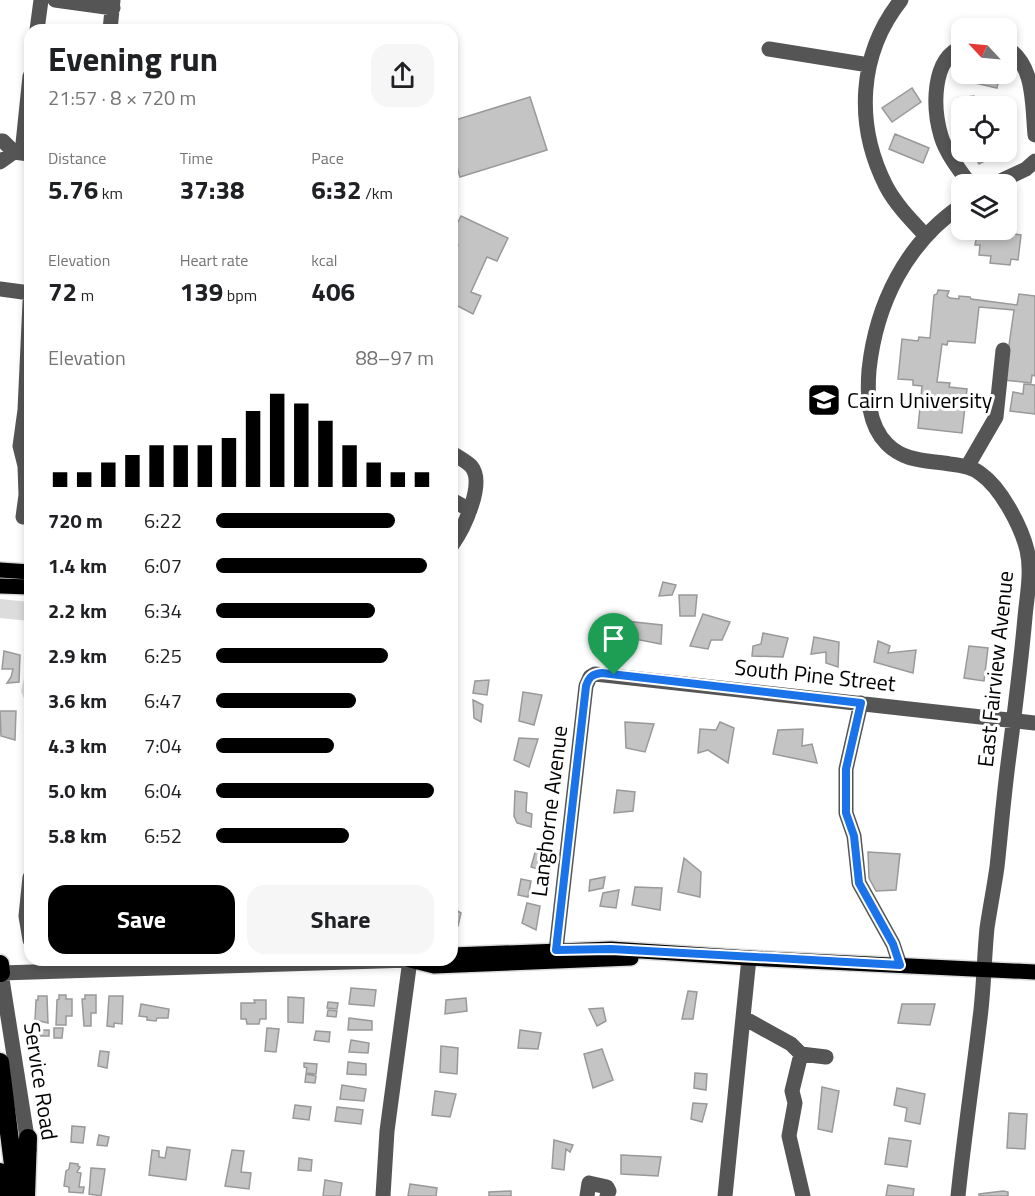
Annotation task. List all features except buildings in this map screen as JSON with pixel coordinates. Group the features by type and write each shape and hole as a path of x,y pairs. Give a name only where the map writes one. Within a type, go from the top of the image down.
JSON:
{"highway":[{"path":"0,1062 17,1196"},
{"path":"26,1196 28,1138"},
{"path":"0,1172 3,1196"}],"main road":[{"path":"0,570 24,572"},
{"path":"0,585 24,587"},
{"path":"458,955 611,949 1035,972"},
{"path":"458,965 606,960 681,954"}],"street":[{"path":"38,24 41,0"},
{"path":"55,0 113,4 111,24"},
{"path":"901,0 882,27 875,42 865,96 867,123 871,146 886,186 900,208 926,236"},
{"path":"769,49 869,65"},
{"path":"951,54 941,68 938,81 938,120 941,137 963,174"},
{"path":"1017,56 1024,61 1029,74 1035,135"},
{"path":"0,141 22,153"},
{"path":"0,162 22,153"},
{"path":"1013,174 1035,162"},
{"name":"East Fairview Avenue","path":"951,214 926,236 912,252 892,284 880,312 872,347 868,386 869,408 877,431 887,444 912,460 967,467 980,472 1004,501 1020,531 1029,560 1020,674 987,928 981,1013 958,1196"},
{"path":"0,289 24,292"},
{"path":"967,467 996,417 1003,350"},
{"path":"24,417 20,446 24,462"},
{"path":"458,457 471,466 476,473 474,505 458,532"},
{"path":"458,503 470,510"},
{"path":"23,517 24,510"},
{"name":"South Pine Street","path":"590,677 602,673 1035,723"},
{"name":"Langhorne Avenue","path":"556,950 586,686 590,677"},
{"path":"861,703 846,769 846,813 854,836 859,883 893,944 900,965"},
{"path":"725,1196 749,958"},
{"path":"1,969 36,966"},
{"path":"383,1196 387,1131 410,966"},
{"name":"Service Road","path":"1,969 28,1138 34,1196"},
{"path":"744,1018 791,1044 801,1054 826,1057"},
{"path":"801,1054 792,1091 795,1103 789,1136 803,1196"},
{"path":"587,1196 589,1183 607,1187 609,1191 607,1196"}],"shaded area":[{"path":"0,599 24,601 24,620 0,618"},
{"path":"24,678 24,699 21,691"}],"place":[{"name":"Cairn University","path":"824,400"}],"route":[{"path":"595,674 614,675 861,703 846,769 846,813 854,836 859,883 893,944 900,965 611,949 556,950 586,686 590,677 595,674"}]}
